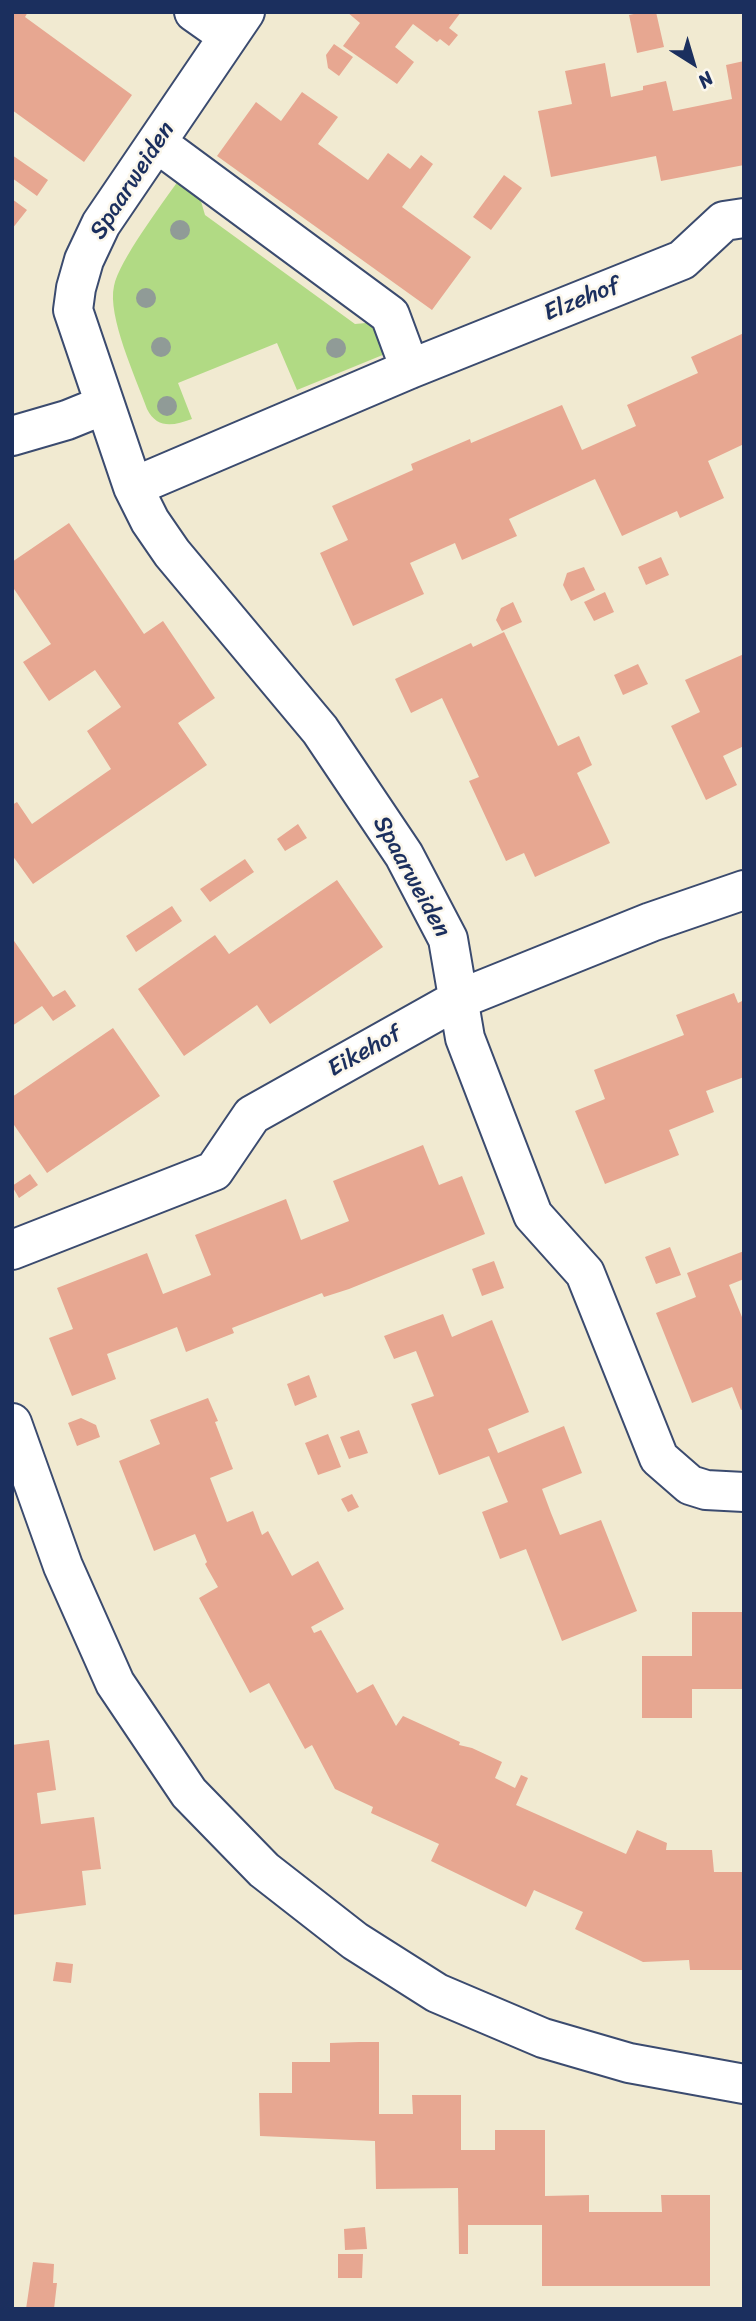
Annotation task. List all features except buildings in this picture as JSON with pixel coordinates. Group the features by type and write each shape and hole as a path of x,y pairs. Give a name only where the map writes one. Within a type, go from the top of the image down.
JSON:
{"street":[{"path":"194,12 236,24"},
{"name":"Spaarweiden","path":"236,24 101,224 84,260 73,310 104,405 133,487 150,521 172,553 320,730 404,855 448,939 465,1038 533,1215 585,1273 659,1458 690,1485 706,1490 744,1492"},
{"path":"157,143 390,316 410,369"},
{"name":"Elzehof","path":"133,487 410,369 682,260 724,222 744,218"},
{"path":"12,436 104,405"},
{"name":"Eikehof","path":"12,1250 214,1171 252,1115 457,1000 650,922 744,890"},
{"path":"12,1423 63,1566 116,1683 190,1793 264,1870 355,1941 438,1993 556,2042 629,2063 744,2084"}],"green space":[{"path":"178,181 198,191 205,215 355,324 377,322 390,352 297,390 277,343 178,383 192,419 172,424 156,420 147,409 118,330 113,299 114,286 132,248"}]}
